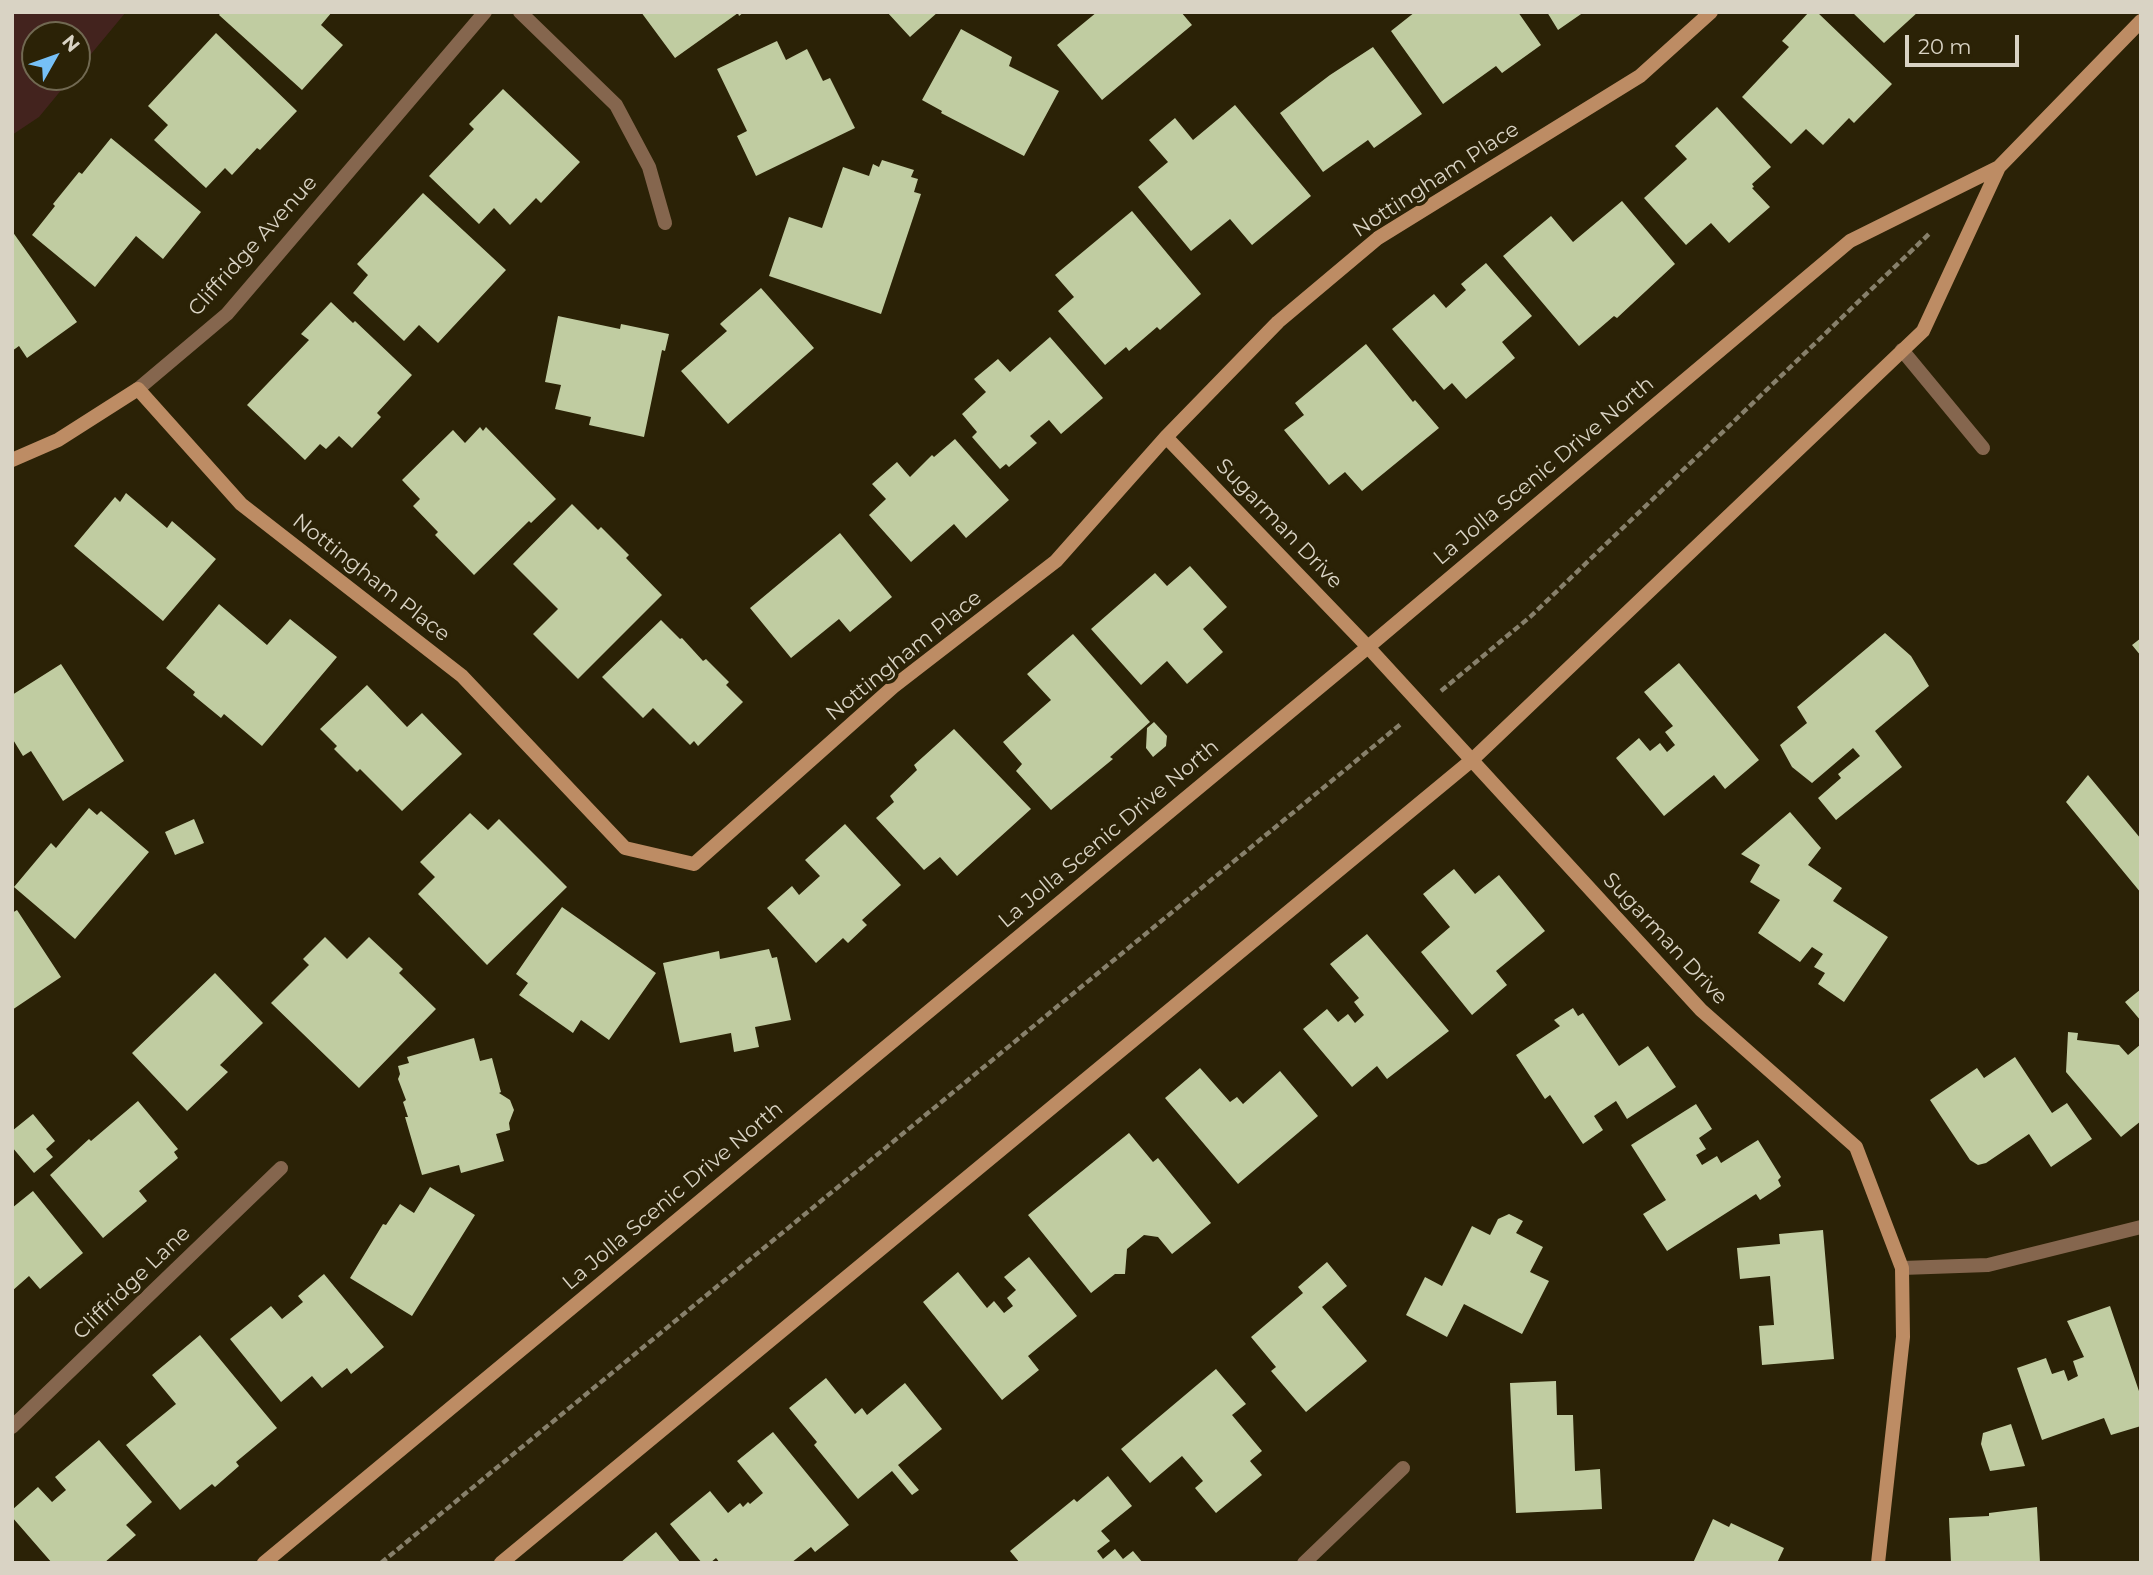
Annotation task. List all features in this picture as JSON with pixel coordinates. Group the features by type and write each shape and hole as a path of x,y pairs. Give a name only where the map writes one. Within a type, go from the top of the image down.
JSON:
{"main road":[{"name":"Nottingham Place","path":"138,389 241,504 461,676 625,848 694,864 893,687 1056,561 1166,437 1278,322 1378,238 1640,76 1711,12"},
{"name":"La Jolla Scenic Drive North","path":"501,1563 1472,760 1923,331 1999,167 2141,21"},
{"name":"La Jolla Scenic Drive North","path":"264,1563 1368,647 1850,241 1999,167"},
{"name":"Cliffridge Avenue","path":"12,460 58,440 138,389"},
{"name":"Sugarman Drive","path":"1166,437 1368,647 1701,1010 1856,1147 1902,1269 1903,1337 1878,1563"}],"street":[{"name":"Cliffridge Avenue","path":"138,389 227,314 485,12"},
{"path":"520,12 616,105 649,167 664,223"},
{"path":"1902,350 1983,448"},
{"name":"Cliffridge Lane","path":"12,1427 281,1168"},
{"path":"1902,1269 1987,1265 2141,1227"},
{"path":"1304,1563 1403,1468"}],"path":[{"path":"1465,671 1530,617 1939,224"},
{"path":"381,1563 1397,726"}],"shaded area":[{"path":"12,12 126,12 91,54 91,21 21,21 21,91 60,91 39,117 12,135"}],"building":[{"path":"221,12 332,12 321,25 343,45 302,90 219,15"},
{"path":"641,12 744,12 739,16 738,13 675,58"},
{"path":"887,12 938,12 910,37"},
{"path":"1097,12 1181,12 1192,25 1102,100 1057,45"},
{"path":"1415,12 1518,12 1541,45 1502,73 1496,66 1443,104 1391,31"},
{"path":"1547,12 1584,12 1558,30"},
{"path":"1809,12 1817,12 1892,84 1854,123 1849,118 1823,145 1806,129 1791,144 1742,97 1789,47 1782,41"},
{"path":"1852,12 1918,12 1884,43"},
{"path":"961,29 1012,57 1009,66 1059,91 1024,156 941,113 942,111 922,100"},
{"path":"216,33 297,111 232,175 225,168 206,188 154,140 168,125 148,106"},
{"path":"777,41 786,60 807,49 823,81 830,78 855,128 756,176 737,136 747,131 717,69"},
{"path":"1373,47 1422,114 1374,148 1368,140 1323,172 1280,113"},
{"path":"503,89 580,162 541,203 536,198 510,225 494,208 479,224 429,176 474,129 469,124"},
{"path":"1235,105 1311,196 1252,245 1230,219 1191,251 1138,187 1168,162 1149,140 1175,118 1193,140"},
{"path":"1717,107 1771,167 1752,184 1752,188 1770,207 1729,243 1711,223 1686,245 1644,198 1687,159 1675,146"},
{"path":"111,138 201,212 163,259 136,236 95,287 32,235 79,172 82,174"},
{"path":"882,160 914,170 911,177 918,179 914,192 921,194 881,314 769,276 789,217 822,228 843,167 869,176 873,164 879,167"},
{"path":"423,193 506,270 438,343 419,325 404,341 353,293 368,275 357,264"},
{"path":"1622,201 1675,264 1617,318 1614,316 1579,346 1503,256 1551,216 1573,242"},
{"path":"1132,211 1201,294 1160,330 1157,327 1129,351 1126,347 1105,365 1058,311 1074,297 1055,275"},
{"path":"12,231 77,322 27,358 19,346 12,351"},
{"path":"1486,263 1532,316 1502,342 1515,358 1466,399 1452,383 1444,390 1392,329 1434,294 1446,308 1466,290 1461,284"},
{"path":"761,288 814,348 728,424 681,371 727,331 720,324"},
{"path":"331,302 412,375 377,413 381,417 352,448 339,436 326,449 320,444 305,460 247,405 309,340 301,334"},
{"path":"558,316 620,329 621,324 669,334 665,351 662,350 644,437 589,425 591,417 555,409 561,385 545,382"},
{"path":"1050,337 1103,398 1061,434 1049,420 1030,436 1037,443 1009,467 1006,464 1000,469 972,437 977,432 962,414 986,392 974,379 998,359 1010,372"},
{"path":"1366,344 1413,402 1415,400 1439,428 1362,491 1345,472 1329,485 1284,430 1304,415 1295,403"},
{"path":"480,427 483,431 486,427 556,499 531,523 529,521 474,575 435,535 438,532 413,506 420,499 402,480 453,430 465,443"},
{"path":"955,439 1009,500 966,538 954,524 911,562 869,515 886,499 872,484 897,462 910,477 932,455 934,457"},
{"path":"126,493 167,528 172,521 216,559 163,621 74,546 115,497 120,502"},
{"path":"572,504 598,530 601,527 629,555 626,558 662,595 578,679 533,634 558,609 513,564"},
{"path":"840,533 892,597 850,632 839,619 791,658 750,608"},
{"path":"1190,566 1227,607 1203,629 1223,652 1187,684 1167,661 1141,685 1091,629 1155,573 1167,586"},
{"path":"219,604 267,645 290,619 337,657 262,746 224,714 221,718 166,668"},
{"path":"661,620 729,682 726,685 743,702 698,746 694,741 690,745 653,708 643,718 602,677"},
{"path":"1885,633 1911,656 1929,686 1875,731 1902,767 1836,820 1818,798 1841,778 1838,774 1860,756 1853,748 1812,783 1792,767 1780,745 1807,723 1797,707"},
{"path":"1073,634 1150,722 1110,757 1113,759 1051,810 1016,771 1022,764 1003,742 1051,700 1027,674"},
{"path":"2141,638 2141,656 2132,645"},
{"path":"1679,663 1759,760 1725,789 1714,775 1664,816 1616,758 1639,738 1650,751 1660,743 1667,752 1675,745 1665,732 1673,726 1644,692"},
{"path":"61,664 124,761 63,801 31,751 23,756 12,738 12,695"},
{"path":"367,685 407,727 422,713 462,754 402,811 360,769 357,772 334,749 337,746 320,729"},
{"path":"1154,722 1167,736 1166,746 1153,757 1146,748 1147,728"},
{"path":"954,729 1031,809 957,876 940,857 924,870 876,818 894,802 890,796 917,770 914,765"},
{"path":"2088,775 2141,839 2141,893 2066,802"},
{"path":"89,808 97,815 101,811 149,852 75,939 14,887 51,843 56,848"},
{"path":"1790,812 1821,848 1808,865 1842,888 1833,901 1888,937 1844,1002 1818,984 1825,973 1814,967 1823,954 1812,947 1800,962 1758,933 1780,900 1750,882 1760,865 1741,854"},
{"path":"470,813 488,830 499,819 567,887 487,965 418,894 435,877 420,862"},
{"path":"194,819 204,843 175,855 165,832"},
{"path":"845,824 901,885 862,920 867,925 848,943 843,938 816,963 767,908 792,886 799,895 820,876 805,860"},
{"path":"1454,869 1475,894 1499,875 1545,931 1496,971 1507,985 1472,1015 1421,952 1450,927 1423,894"},
{"path":"562,907 656,973 609,1040 581,1020 573,1033 519,995 528,983 516,974"},
{"path":"17,910 61,977 12,1010 12,913"},
{"path":"1367,934 1449,1031 1387,1079 1377,1066 1352,1087 1303,1029 1327,1009 1338,1022 1348,1014 1355,1023 1364,1015 1354,1002 1359,998 1330,964"},
{"path":"325,937 347,959 369,937 403,969 399,973 436,1009 359,1088 271,1003 309,965 303,959"},
{"path":"769,949 772,958 777,957 791,1020 755,1027 759,1047 734,1052 731,1033 680,1043 663,963 719,951 720,959"},
{"path":"215,973 263,1023 220,1065 228,1072 187,1111 132,1053"},
{"path":"2141,989 2141,1021 2125,1002"},
{"path":"1573,1008 1578,1016 1583,1013 1619,1066 1648,1046 1676,1087 1627,1119 1616,1101 1594,1116 1603,1130 1583,1144 1550,1095 1545,1099 1516,1055 1560,1026 1554,1020"},
{"path":"2068,1032 2078,1033 2077,1040 2119,1045 2128,1055 2141,1044 2141,1121 2121,1137 2066,1072"},
{"path":"474,1038 480,1061 492,1058 501,1092 499,1093 510,1100 514,1110 509,1123 510,1130 496,1134 504,1161 461,1173 459,1165 422,1175 405,1117 408,1117 403,1102 406,1100 398,1079 398,1066 409,1063 407,1057"},
{"path":"2015,1057 2052,1113 2067,1103 2092,1139 2051,1167 2029,1134 1986,1163 1978,1165 1970,1160 1930,1100 1977,1068 1984,1078"},
{"path":"1200,1068 1230,1102 1237,1097 1243,1104 1280,1071 1318,1116 1238,1184 1165,1098"},
{"path":"138,1101 178,1149 174,1152 178,1158 139,1191 147,1201 103,1238 50,1175 89,1139 91,1141"},
{"path":"1696,1104 1712,1129 1699,1138 1706,1149 1696,1155 1702,1165 1717,1156 1721,1163 1758,1140 1781,1177 1778,1180 1781,1186 1760,1200 1756,1194 1667,1251 1643,1214 1666,1200 1631,1145"},
{"path":"33,1114 55,1141 46,1149 53,1157 34,1173 12,1147 12,1131"},
{"path":"1129,1133 1153,1162 1158,1158 1211,1223 1172,1254 1158,1237 1144,1235 1127,1249 1125,1274 1115,1274 1091,1293 1028,1215"},
{"path":"430,1187 475,1215 412,1316 350,1278 383,1224 386,1225 400,1204 414,1213"},
{"path":"33,1191 83,1253 40,1289 29,1276 12,1291 12,1208"},
{"path":"1509,1214 1523,1221 1516,1233 1543,1247 1530,1272 1549,1281 1522,1334 1464,1304 1447,1337 1406,1315 1425,1277 1442,1286 1472,1226 1490,1235 1498,1219"},
{"path":"1823,1230 1834,1359 1762,1365 1759,1326 1774,1325 1770,1276 1740,1279 1737,1248 1780,1244 1779,1234"},
{"path":"1029,1257 1077,1316 1028,1356 1039,1370 1002,1400 923,1302 958,1272 987,1308 994,1301 1004,1313 1013,1306 1007,1298 1016,1290 1004,1277"},
{"path":"1327,1262 1347,1286 1322,1307 1367,1361 1306,1412 1271,1371 1276,1367 1251,1337 1303,1293 1298,1287"},
{"path":"324,1274 384,1347 351,1374 347,1368 322,1388 312,1376 281,1402 230,1339 271,1306 282,1319 303,1302 298,1296"},
{"path":"2110,1306 2141,1397 2141,1426 2111,1435 2104,1418 2042,1440 2017,1368 2046,1358 2052,1374 2064,1370 2068,1381 2078,1376 2073,1361 2084,1357 2067,1321"},
{"path":"200,1335 277,1428 236,1462 239,1466 215,1487 212,1484 180,1510 126,1445 176,1404 152,1375"},
{"path":"1216,1369 1246,1404 1232,1415 1262,1451 1250,1461 1262,1475 1216,1513 1195,1488 1203,1481 1182,1456 1150,1483 1121,1449"},
{"path":"826,1378 855,1414 862,1408 867,1415 905,1383 942,1429 898,1465 919,1490 912,1495 892,1471 858,1499 814,1445 817,1442 789,1408"},
{"path":"1556,1381 1557,1415 1573,1415 1575,1471 1600,1469 1602,1509 1516,1513 1510,1383"},
{"path":"2011,1424 2025,1466 1990,1471 1981,1444 1983,1433"},
{"path":"773,1432 849,1525 815,1552 811,1547 791,1563 720,1563 716,1558 710,1563 702,1563 670,1524 710,1491 728,1513 740,1503 743,1507 748,1502 750,1504 763,1493 737,1461"},
{"path":"99,1440 152,1502 126,1525 136,1535 104,1563 52,1563 12,1517 12,1510 38,1487 52,1502 66,1490 55,1477"},
{"path":"1108,1476 1132,1506 1101,1531 1110,1541 1097,1551 1103,1559 1115,1549 1123,1559 1133,1551 1143,1563 1020,1563 1010,1551 1074,1499 1077,1502"},
{"path":"2037,1507 2040,1563 1951,1563 1949,1518 1989,1516 1989,1513"},
{"path":"1713,1519 1729,1527 1731,1523 1784,1548 1777,1563 1693,1563"},
{"path":"656,1532 681,1563 620,1563"}]}
